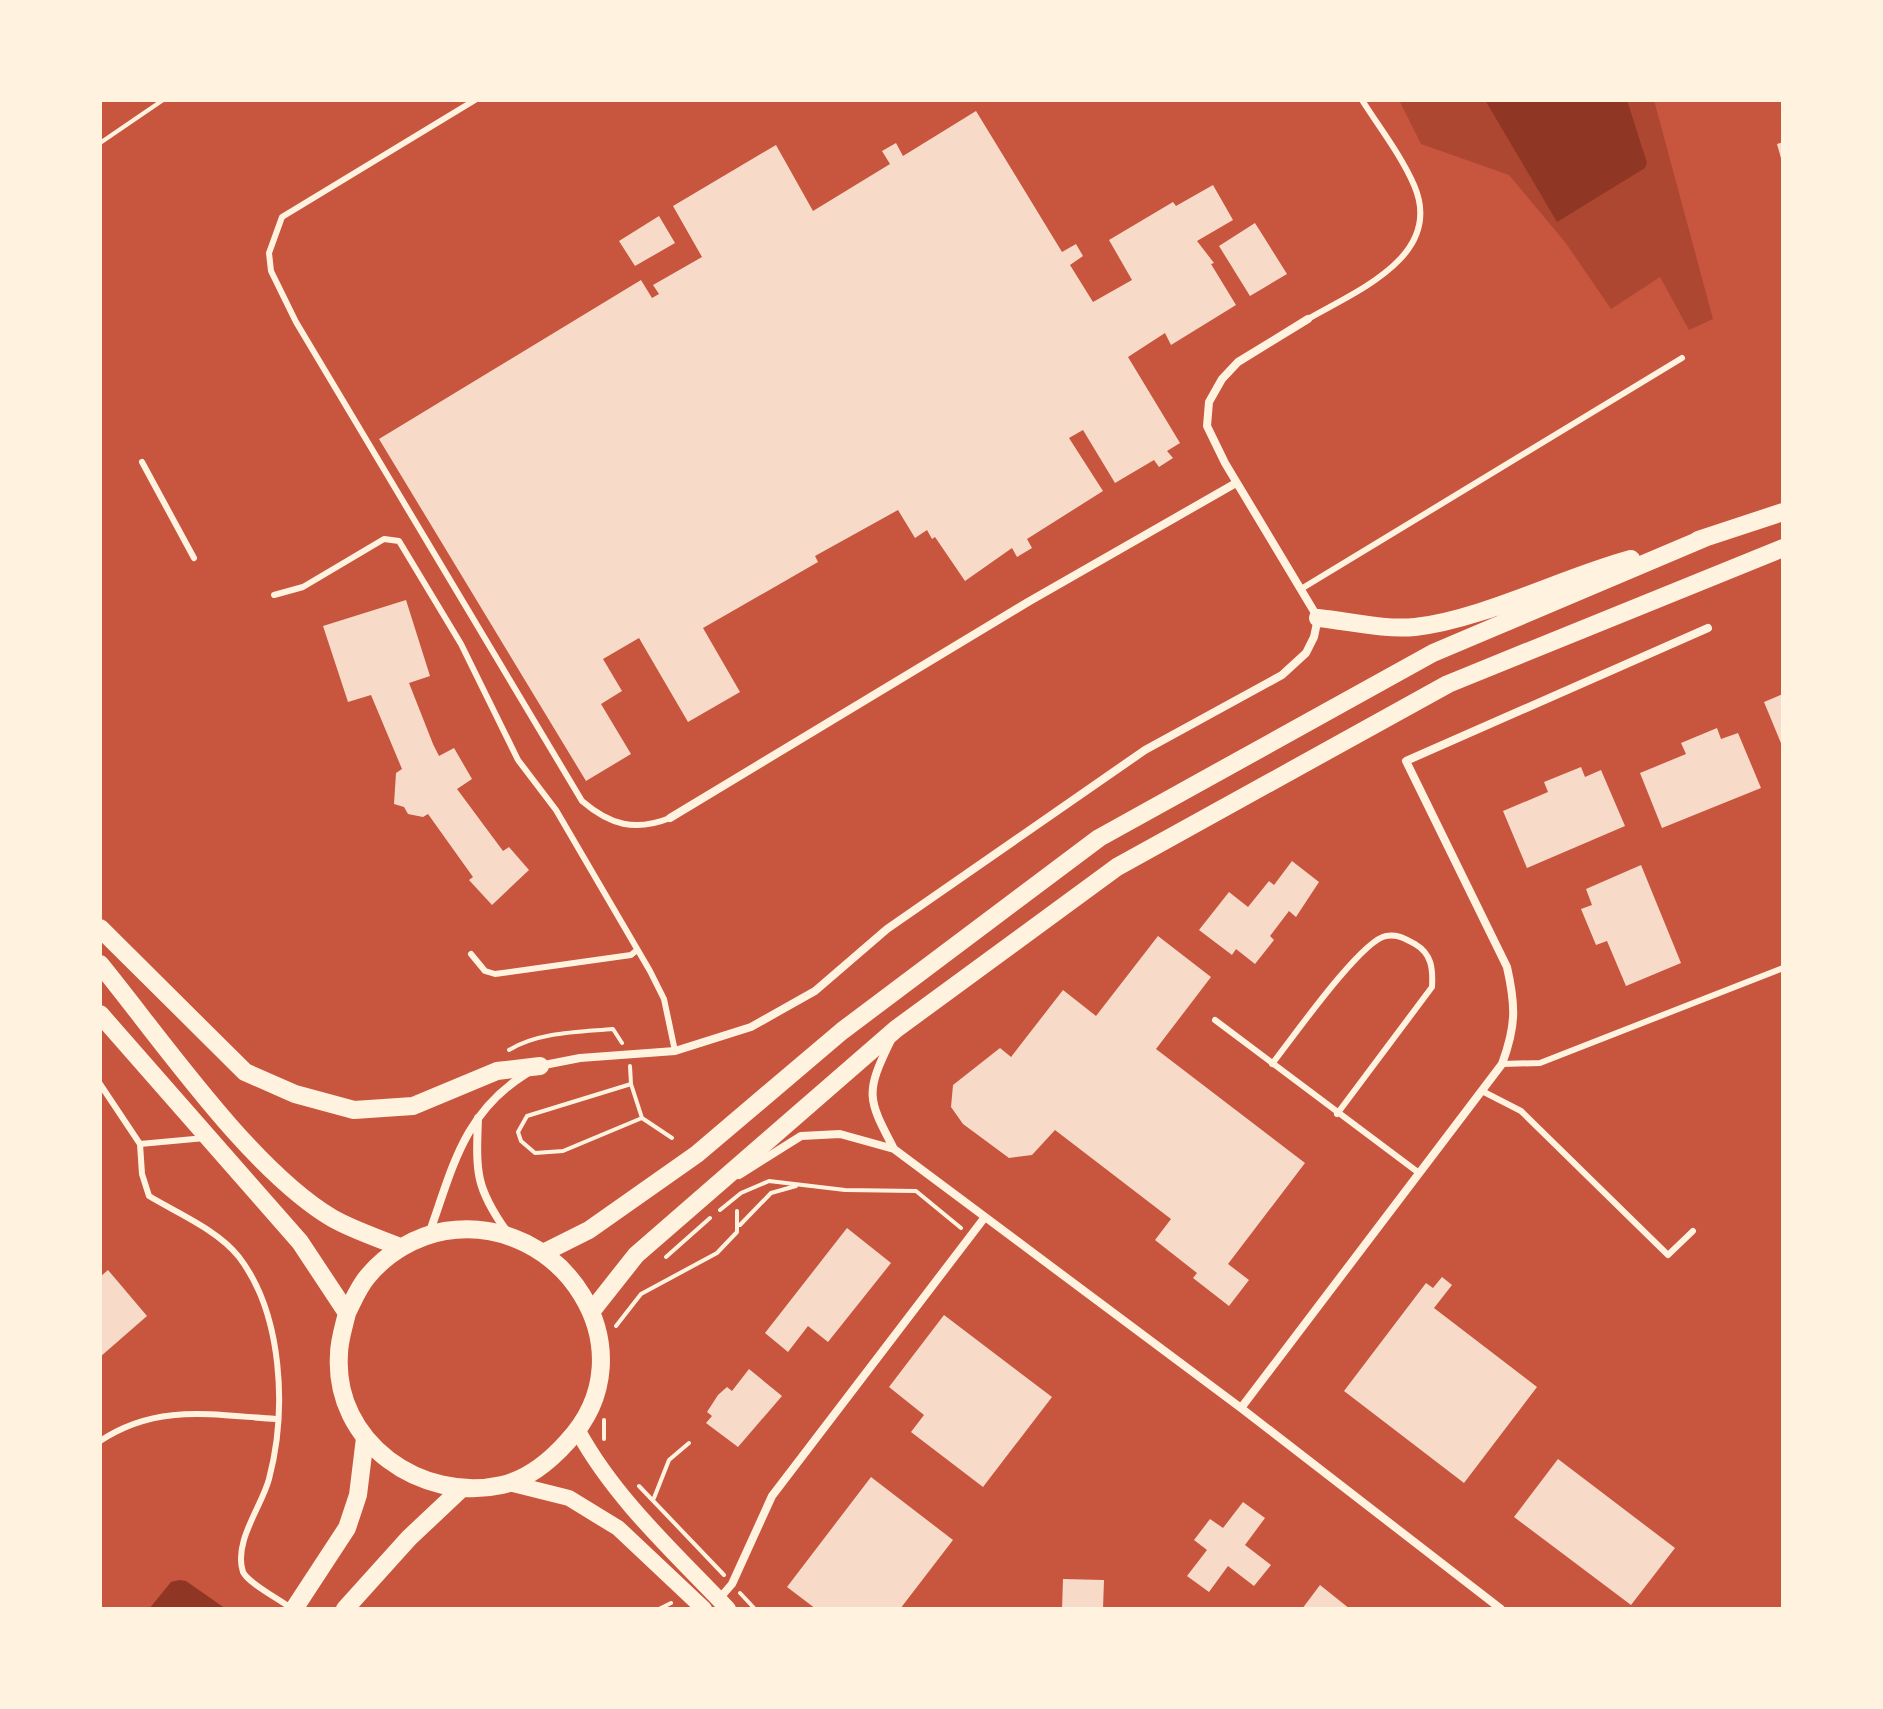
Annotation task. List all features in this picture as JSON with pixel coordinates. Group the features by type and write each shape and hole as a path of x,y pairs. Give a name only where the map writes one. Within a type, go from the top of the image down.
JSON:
{"main road":[{"path":"1318,618 1415,627 1463,616 1584,572 1783,512"},
{"path":"545,1252 589,1230 697,1154 842,1031 1099,838 1433,653 1707,537"},
{"path":"591,1312 636,1255 896,1029 1117,867 1448,684 1783,548"},
{"path":"100,928 245,1072 295,1094 354,1110 413,1106 497,1071 540,1066"},
{"path":"100,964 236,1131 280,1176 332,1217 400,1247"},
{"path":"100,1014 300,1242 347,1313"},
{"path":"468,1227 507,1233 545,1252 573,1278 591,1312 599,1342 599,1373 592,1403 578,1431 548,1463 509,1483 461,1489 424,1482 402,1470 365,1438 345,1399 338,1356 347,1313 368,1276 400,1247 429,1234 468,1227"},
{"path":"578,1431 596,1463 646,1524 724,1604"},
{"path":"293,1609 347,1528 358,1495 365,1438"},
{"path":"509,1483 569,1498 618,1528 704,1609"},
{"path":"345,1609 409,1538 461,1489"}],"street":[{"path":"429,1234 459,1150 478,1115 501,1090 540,1066 580,1058 675,1051 751,1027 815,991 887,929 1145,750 1282,675 1306,653 1318,618 1236,483 1207,426 1209,402 1222,379 1238,362 1308,319"},
{"path":"670,818 1028,602 1236,483"},
{"path":"1241,1408 1502,1064 1514,1030 1514,1000 1507,967 1406,761 1708,628"},
{"path":"894,1149 871,1105 874,1074 896,1029"},
{"path":"478,1115 477,1163 485,1201 507,1233"},
{"path":"691,1206 801,1136 840,1134 894,1149 1241,1408 1501,1609"},
{"path":"724,1604 772,1496 985,1217"}],"lane":[{"path":"475,100 282,217 269,253 271,271 296,322 582,801 617,824 635,827 670,818"},
{"path":"1308,319 1377,278 1410,253 1420,221 1415,187 1362,100"},
{"path":"1301,589 1682,358"},
{"path":"142,462 194,558"},
{"path":"274,595 303,587 384,539 399,541 461,644 518,760 556,810 664,999 675,1051"},
{"path":"1272,1064 1360,953 1383,936 1399,935 1423,949 1433,966 1432,987 1337,1114"},
{"path":"471,954 485,971 495,974 631,955 637,950"},
{"path":"1502,1064 1540,1063 1783,968"},
{"path":"1215,1020 1419,1173"},
{"path":"100,1084 140,1144 142,1174 149,1196 206,1230 238,1256 264,1300 278,1349 276,1419 269,1479 242,1550 243,1572 255,1585 270,1591 293,1609"},
{"path":"1482,1091 1521,1111 1668,1255 1693,1231"},
{"path":"140,1144 206,1138"},
{"path":"100,1441 124,1425 172,1412 276,1419"}],"path":[{"path":"100,143 163,100"},
{"path":"507,1052 519,1044 564,1034 613,1029 618,1034"},
{"path":"632,1075 631,1084 642,1118 672,1138"},
{"path":"631,1084 527,1116 518,1132 521,1141 535,1153 563,1151 642,1118"},
{"path":"655,1265 741,1193 769,1181 881,1192 916,1191 949,1215 970,1237"},
{"path":"619,1308 612,1331 641,1294 717,1253 771,1193 799,1185"},
{"path":"737,1211 740,1225"},
{"path":"604,1447 606,1410"},
{"path":"654,1498 669,1460 689,1443"},
{"path":"634,1482 654,1498 755,1609"},
{"path":"659,1609 673,1603"}],"shaded area":[{"path":"1399,100 1654,100 1713,319 1689,330 1660,277 1611,309 1565,242 1509,175 1421,144"},
{"path":"1485,100 1627,100 1647,163 1645,168 1557,222"},
{"path":"186,1581 226,1609 149,1609 171,1582"}],"building":[{"path":"976,111 1062,252 1076,244 1083,256 1070,265 1093,302 1132,280 1109,240 1173,202 1176,206 1213,185 1233,220 1197,241 1214,263 1211,264 1236,305 1171,345 1165,333 1128,357 1180,443 1167,451 1173,458 1159,467 1154,460 1115,483 1083,430 1069,438 1103,491 1027,539 1032,548 1017,557 1012,548 965,581 935,537 932,539 927,530 915,538 898,510 815,556 818,562 703,628 740,692 688,722 639,638 603,659 622,691 601,704 631,754 586,781 379,439 641,280 652,298 659,294 653,285 702,257 673,206 776,145 813,211 890,164 882,151 896,143 903,156"},
{"path":"1783,142 1783,162 1782,162 1777,144"},
{"path":"659,216 675,243 635,266 619,241"},
{"path":"1255,223 1287,274 1250,296 1219,246"},
{"path":"406,600 430,676 409,683 433,744 439,756 454,748 472,779 457,789 503,851 509,847 529,870 492,905 469,880 473,877 428,814 423,817 408,814 404,807 394,804 396,773 402,769 371,695 348,702 323,626"},
{"path":"1783,694 1783,748 1764,702"},
{"path":"1717,728 1721,739 1738,733 1761,788 1662,828 1640,773 1686,754 1681,743"},
{"path":"1581,767 1585,777 1601,770 1625,826 1527,868 1503,811 1548,792 1544,782"},
{"path":"1292,861 1319,882 1296,917 1289,911 1270,936 1274,940 1255,964 1236,949 1232,955 1199,930 1229,892 1248,907 1269,881 1274,885"},
{"path":"1641,865 1681,963 1626,986 1607,941 1596,945 1581,909 1592,905 1586,889"},
{"path":"1158,936 1211,977 1156,1049 1305,1163 1228,1264 1249,1280 1229,1306 1193,1278 1197,1273 1155,1240 1171,1219 1055,1130 1032,1155 1009,1158 963,1124 951,1107 953,1085 1000,1048 1011,1057 1063,990 1096,1016"},
{"path":"847,1228 891,1263 828,1342 808,1326 788,1352 765,1333"},
{"path":"108,1270 147,1316 100,1357 100,1277"},
{"path":"1442,1277 1452,1285 1434,1308 1537,1387 1464,1483 1344,1391 1426,1283 1433,1288"},
{"path":"944,1315 1052,1397 983,1487 911,1432 924,1415 889,1387"},
{"path":"749,1369 782,1396 738,1447 706,1423 712,1416 707,1412 718,1395 727,1387 732,1391"},
{"path":"1558,1459 1675,1548 1631,1605 1514,1517"},
{"path":"871,1477 953,1540 900,1609 816,1609 787,1587"},
{"path":"1243,1502 1265,1518 1245,1545 1271,1565 1254,1586 1228,1566 1209,1592 1187,1576 1207,1550 1194,1540 1210,1519 1223,1528"},
{"path":"1063,1579 1104,1580 1103,1609 1062,1609"},
{"path":"1320,1585 1350,1609 1302,1609"}]}
